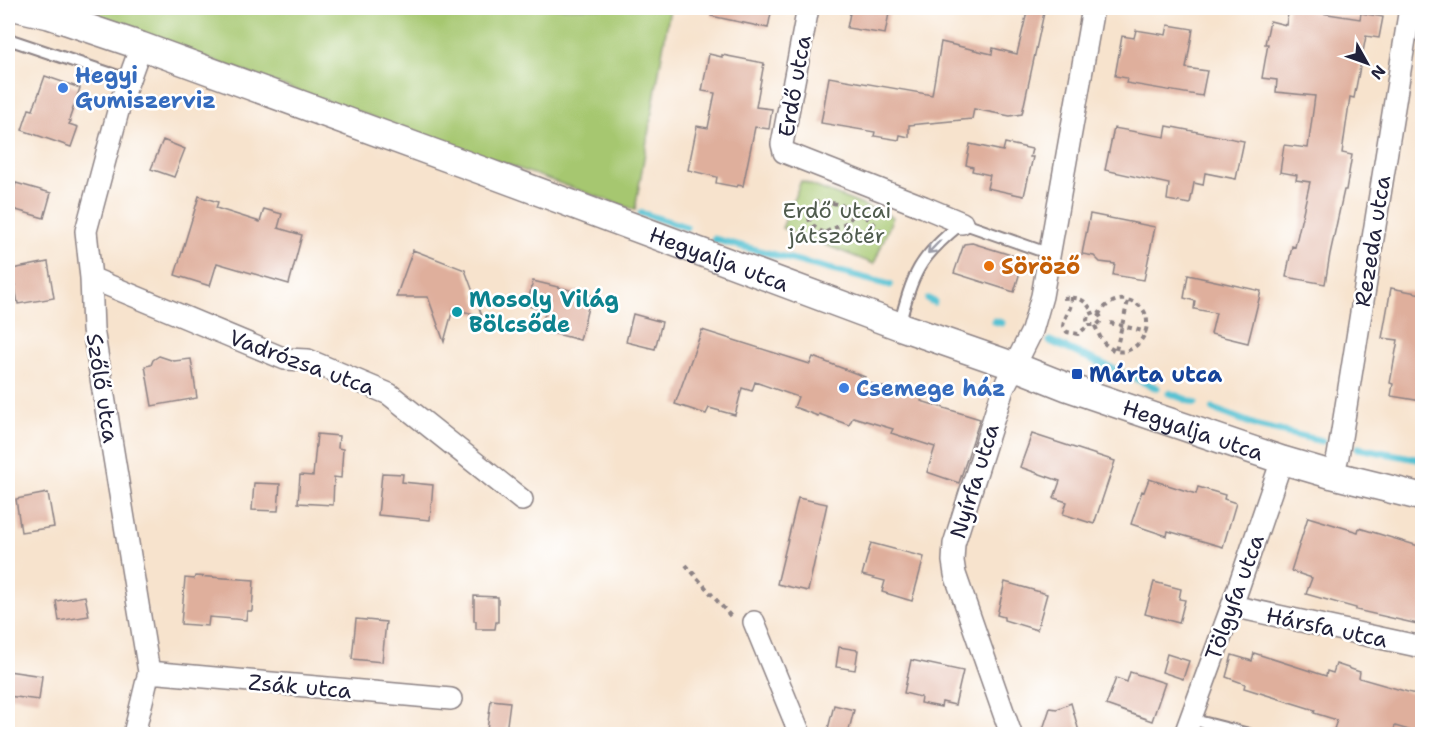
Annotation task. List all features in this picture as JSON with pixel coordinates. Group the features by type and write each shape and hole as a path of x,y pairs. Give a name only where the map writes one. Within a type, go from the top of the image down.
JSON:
{"street":[{"name":"Hegyalja utca","path":"19,8 50,15 141,46 1067,387 1282,460 1422,497"},
{"name":"Erdő utca","path":"808,8 782,144 784,152 962,223"},
{"path":"1014,366 1032,331 1041,297 1093,8"},
{"name":"Rezeda utca","path":"1333,475 1338,456 1410,8"},
{"name":"Szőlő utca","path":"134,735 149,672 93,329 86,231 120,104 141,46"},
{"name":"Vadrózsa utca","path":"91,278 285,359 308,360 389,394 522,500"},
{"name":"Nyírfa utca","path":"1011,735 955,573 953,561 954,544 985,444 1003,389 1014,366"},
{"name":"Tölgyfa utca","path":"1187,727 1232,606 1282,460"},
{"name":"Hársfa utca","path":"1232,606 1422,647"},
{"path":"754,622 800,735"},
{"name":"Zsák utca","path":"149,672 451,699"}],"lane":[{"path":"8,39 118,76 131,73"},
{"path":"898,326 913,276 922,261 934,247 962,223 1050,254"},
{"path":"1187,727 1249,735"}],"path":[{"path":"880,232 864,215 824,202 818,202 812,208 809,218 810,223 817,229 846,237 887,233"},
{"path":"825,232 848,222 855,211"},
{"path":"1064,298 1072,297 1085,301 1092,312 1099,314 1102,320 1095,326"},
{"path":"1072,297 1072,307 1064,319 1063,326 1067,332 1078,334 1089,325 1095,326"},
{"path":"1095,326 1106,345 1116,350 1127,350 1140,344 1147,332 1147,318 1143,310 1128,301 1111,302 1099,314"},
{"path":"1116,350 1128,301"},
{"path":"1089,325 1087,317 1092,312"},
{"path":"1110,322 1147,332"},
{"path":"686,565 734,620 754,622"}],"green space":[{"path":"64,8 670,8 635,210"},
{"name":"Erdő utcai játszótér","path":"801,181 893,217 874,264 782,228"}],"building":[{"path":"712,8 772,8 768,28 711,16"},
{"path":"851,8 890,8 885,34 847,28"},
{"path":"1028,8 1045,8 1022,114 1010,116 974,109 972,119 909,125 909,137 900,135 899,140 874,136 875,132 821,123 829,77 932,95 941,42 992,54 993,48 1017,54"},
{"path":"1289,8 1360,19 1361,13 1383,17 1379,38 1366,36 1354,98 1350,97 1342,153 1352,155 1325,284 1286,277 1310,182 1296,180 1297,175 1280,172 1284,145 1308,148 1315,96 1276,92 1277,80 1262,78 1270,21 1286,25"},
{"path":"1168,25 1193,29 1186,68 1207,71 1202,96 1126,83 1127,78 1115,76 1122,36 1134,38 1136,30 1166,35"},
{"path":"709,54 764,63 756,107 772,109 769,129 755,127 743,186 716,183 717,177 688,170 697,126 708,128 715,93 702,91"},
{"path":"45,76 80,88 69,120 71,121 69,124 78,127 71,147 22,130 29,109 33,110"},
{"path":"1167,126 1244,141 1236,179 1205,173 1203,185 1194,183 1190,204 1167,200 1169,184 1105,170 1114,128 1165,137"},
{"path":"163,140 185,149 174,177 151,169"},
{"path":"1005,143 1032,149 1030,157 1033,157 1024,196 987,188 990,175 972,171 973,167 966,165 970,144 1003,151"},
{"path":"16,183 51,193 44,218 9,208"},
{"path":"199,196 218,202 216,208 260,222 264,209 282,214 278,228 302,235 289,284 217,263 210,286 175,275"},
{"path":"1090,214 1155,227 1144,280 1113,275 1115,264 1100,262 1094,256 1082,254"},
{"name":"Söröző","path":"972,243 1024,259 1014,292 954,273 964,244"},
{"name":"Mosoly Világ Bölcsőde","path":"413,250 465,270 482,316 453,309 444,342 428,297 396,297"},
{"path":"48,262 54,298 18,304 12,269"},
{"path":"1188,275 1261,291 1248,343 1211,334 1216,313 1194,309 1195,301 1184,298"},
{"path":"533,281 591,295 580,340 541,330 546,310 527,306"},
{"path":"1391,288 1422,294 1422,401 1391,396 1393,384 1390,383 1398,340 1382,338"},
{"path":"633,314 662,322 655,349 626,342"},
{"path":"702,330 810,364 813,357 865,377 863,381 903,393 904,390 923,395 921,401 980,419 959,483 927,472 935,447 891,433 893,429 853,417 849,425 819,414 818,416 794,407 798,397 755,382 752,391 742,388 735,415 709,408 706,414 675,404"},
{"path":"159,356 174,361 191,359 197,398 152,406 145,366 151,365 153,360"},
{"path":"317,434 339,436 338,448 343,449 341,478 334,477 333,505 298,503 300,475 313,476"},
{"path":"1032,434 1115,461 1094,524 1063,514 1067,502 1054,498 1060,481 1020,467"},
{"path":"382,473 403,474 402,482 433,485 430,520 378,515"},
{"path":"1149,479 1196,494 1198,487 1225,495 1224,499 1236,503 1223,547 1168,531 1167,536 1131,524 1142,491 1144,492"},
{"path":"254,483 280,484 278,511 252,510"},
{"path":"48,493 54,527 21,532 16,499"},
{"path":"798,498 827,504 808,591 777,584"},
{"path":"1308,517 1358,532 1359,528 1422,547 1422,625 1356,610 1356,608 1306,594 1312,578 1291,571"},
{"path":"871,543 924,557 912,601 882,592 885,581 862,575"},
{"path":"195,576 254,580 252,611 247,611 246,620 209,617 208,626 181,624 185,578 194,579"},
{"path":"1005,582 1047,594 1037,630 1004,620 1004,617 997,615"},
{"path":"1154,582 1181,589 1179,599 1185,600 1179,623 1145,614"},
{"path":"85,596 89,616 59,621 56,601"},
{"path":"474,596 498,597 498,622 496,622 495,629 476,629"},
{"path":"356,619 386,622 382,662 352,659"},
{"path":"839,647 858,650 855,670 836,667"},
{"path":"1254,653 1326,676 1327,671 1333,673 1336,664 1360,672 1359,678 1422,696 1422,734 1395,726 1393,733 1384,731 1383,735 1351,735 1334,729 1337,720 1314,713 1315,710 1244,688 1245,684 1226,677 1232,655 1252,661"},
{"path":"1167,654 1189,661 1183,679 1162,672"},
{"path":"911,660 963,671 955,705 942,702 941,707 920,703 921,697 904,693"},
{"path":"8,671 42,676 39,700 8,696"},
{"path":"1130,672 1165,683 1152,721 1106,705 1116,678 1127,682"},
{"path":"491,700 510,702 506,732 487,730"},
{"path":"1071,703 1080,735 1041,735 1050,708 1057,709"},
{"path":"834,705 854,710 848,734 828,729"}],"waterway":[{"path":"641,213 686,227"},
{"path":"714,239 890,285"},
{"path":"928,299 934,302"},
{"path":"994,321 1002,323"},
{"path":"1050,341 1157,388"},
{"path":"1169,393 1195,403"},
{"path":"1213,409 1258,426 1322,441"},
{"path":"1358,448 1422,460"}],"place":[{"name":"Hegyi Gumiszerviz","path":"63,88"},
{"name":"Söröző","path":"989,266"},
{"name":"Mosoly Világ Bölcsőde","path":"457,312"},
{"name":"Márta utca","path":"1077,374"},
{"name":"Csemege ház","path":"844,388"}]}
